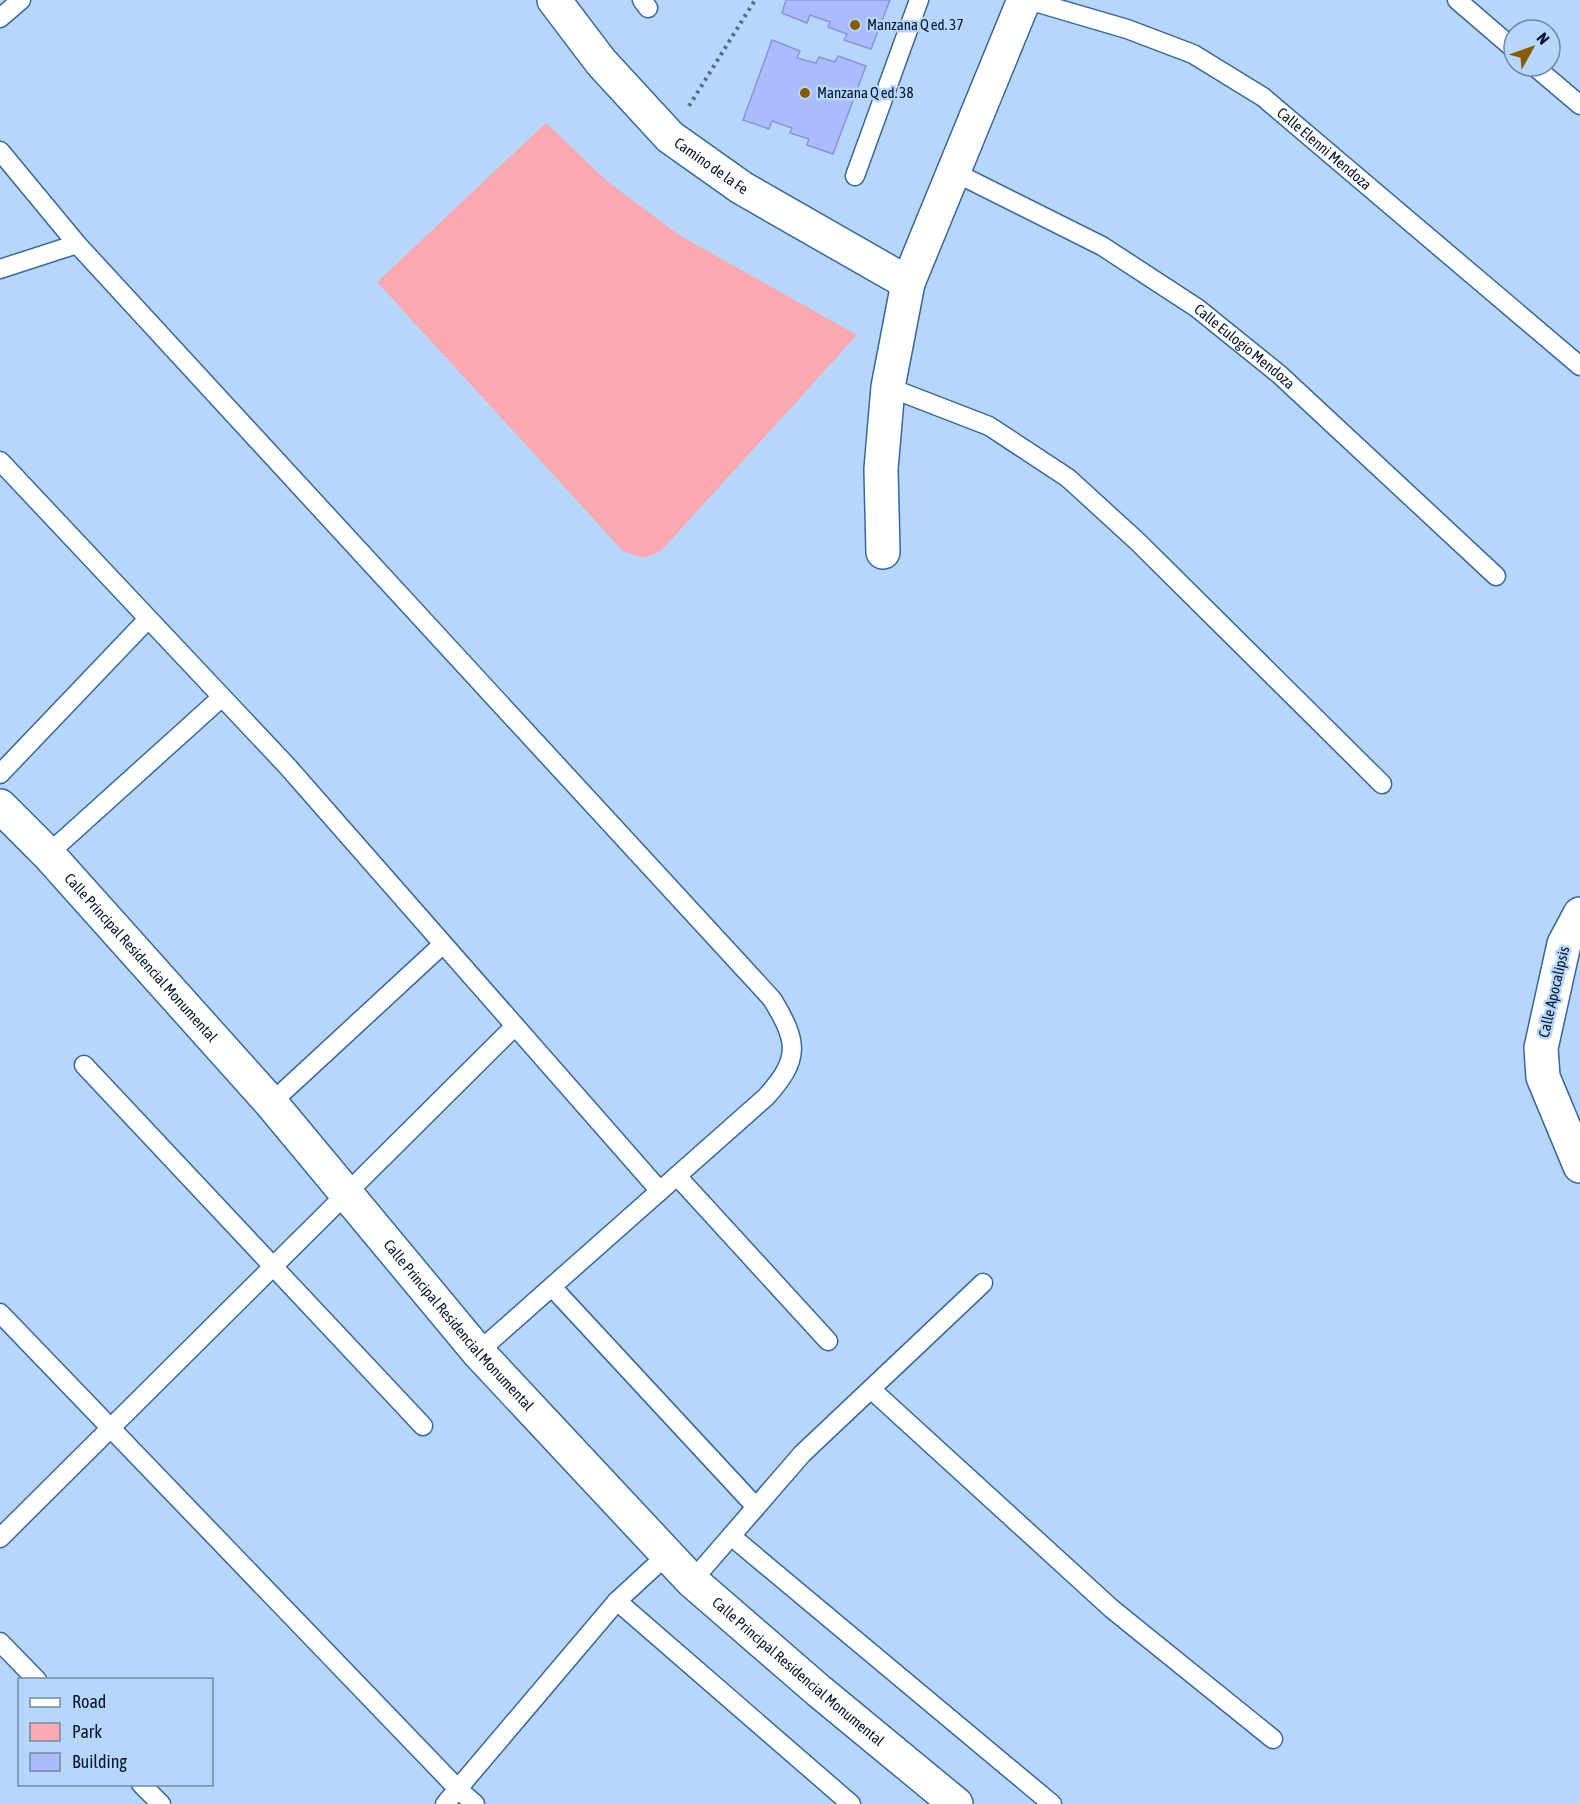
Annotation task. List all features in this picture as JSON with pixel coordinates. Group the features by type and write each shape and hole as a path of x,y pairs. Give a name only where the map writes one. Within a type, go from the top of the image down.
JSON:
{"street":[{"name":"Camino de la Fe","path":"554,0 601,62 670,136 742,188 908,283"},
{"path":"883,552 880,469 888,387 908,283 1026,0"},
{"name":"Calle Principal Residencial Monumental","path":"0,806 48,854 270,1103 478,1352 667,1555 692,1581 819,1691 956,1804"},
{"name":"Calle Apocalipsis","path":"1580,914 1564,944 1541,1048 1543,1077 1580,1166"}],"lane":[{"path":"0,18 21,0"},
{"path":"855,177 920,0"},
{"name":"Calle Elenni Mendoza","path":"1026,0 1127,29 1193,54 1263,97 1580,366"},
{"path":"1457,0 1502,39"},
{"path":"1548,78 1580,105"},
{"path":"0,151 77,244 772,999 788,1025 793,1050 786,1076 766,1097 478,1352"},
{"name":"Calle Eulogio Mendoza","path":"954,172 1102,246 1197,308 1280,375 1496,576"},
{"path":"0,269 77,244"},
{"path":"888,387 989,426 1068,478 1138,542 1383,784"},
{"path":"2,466 288,767 660,1191"},
{"path":"0,774 148,618"},
{"path":"48,854 222,697"},
{"path":"270,1103 442,945"},
{"path":"0,1538 515,1026"},
{"path":"84,1065 423,1426"},
{"path":"677,1176 828,1341"},
{"path":"692,1581 802,1454 983,1283"},
{"path":"552,1287 756,1507"},
{"path":"0,1313 459,1790 476,1804"},
{"path":"872,1390 1112,1609 1273,1739"},
{"path":"731,1536 1052,1804"},
{"path":"445,1804 617,1601 667,1555"},
{"path":"617,1601 851,1804"},
{"path":"0,1642 35,1678"},
{"path":"142,1786 161,1804"}],"path":[{"path":"670,136 755,0"}],"green space":[{"path":"546,123 607,181 679,235 857,335 661,551 643,558 623,551 377,282"}],"building":[{"name":"Manzana Q ed. 37","path":"786,0 890,0 871,49 844,40 847,34 828,27 830,22 810,15 807,23 782,13"},
{"name":"Manzana Q ed. 38","path":"772,40 800,51 797,58 816,63 819,57 835,62 838,56 866,66 833,154 807,145 809,139 790,133 792,128 772,121 769,129 743,120"}],"place":[{"name":"Manzana Q ed. 37","path":"855,25"},
{"name":"Manzana Q ed. 38","path":"805,93"}]}
